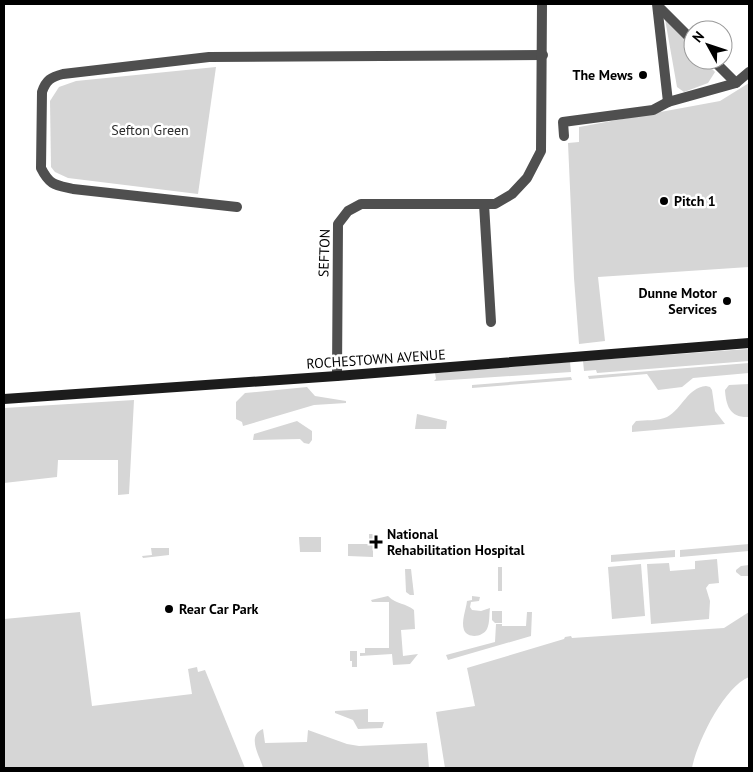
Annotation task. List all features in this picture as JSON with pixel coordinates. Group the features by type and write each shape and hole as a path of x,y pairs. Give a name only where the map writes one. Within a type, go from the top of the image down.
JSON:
{"main road":[{"name":"ROCHESTOWN AVENUE","path":"4,399 337,376 749,343"}],"street":[{"name":"SEFTON","path":"337,376 338,224 348,211 361,204 495,204 512,194 527,178 541,152 542,4"},
{"path":"658,5 683,30"},
{"path":"658,5 668,102"},
{"path":"237,207 74,189 52,184 45,177 42,168 42,92 47,80 63,74 209,58 543,55"},
{"path":"723,70 736,83"},
{"path":"564,136 563,122 653,110 668,102 736,83 749,72"},
{"path":"484,204 491,322"}],"green space":[{"path":"665,19 683,38 683,70 713,70 715,72 708,83 684,92 677,87"},
{"name":"Sefton Green","path":"216,67 198,194 68,178 55,172 51,167 50,101 59,87 76,81"},
{"name":"Pitch 1","path":"749,83 749,267 598,277 605,341 579,344 568,143 579,142 579,127 720,101"},
{"path":"749,350 749,361 597,373 596,370 584,371 583,361"},
{"path":"570,362 571,372 434,381 436,379 435,373"},
{"path":"749,363 749,373 693,378 682,387 658,390 647,374 589,379 588,376"},
{"path":"571,377 572,380 472,388 472,385"},
{"path":"749,384 749,417 743,417 730,410 726,401 725,390 729,385"},
{"path":"706,386 712,390 715,411 725,424 632,432 632,426 636,421 656,420 667,417 694,390"},
{"path":"307,387 315,396 346,401 346,403 314,405 243,426 242,422 236,419 236,402 245,393"},
{"path":"134,400 129,494 118,495 118,460 58,460 57,477 4,483 4,408"},
{"path":"417,414 447,421 446,429 415,429"},
{"path":"297,421 312,431 312,440 309,444 304,443 300,439 253,440 254,434"},
{"path":"369,534 373,534 373,557 348,556 348,544 369,544"},
{"path":"299,537 321,537 321,552 300,552"},
{"path":"749,544 749,551 680,557 680,550"},
{"path":"151,548 169,548 169,555 143,558 142,556 152,555"},
{"path":"675,550 675,557 611,562 611,555"},
{"path":"717,559 719,583 709,584 706,588 710,601 709,619 651,624 647,564 669,563 670,571 695,569 695,561"},
{"path":"641,564 645,616 612,619 608,567"},
{"path":"749,565 749,576 741,576 736,572 741,566"},
{"path":"498,567 502,567 502,591 498,591"},
{"path":"405,569 411,569 414,595 406,592"},
{"path":"388,596 414,610 415,629 401,630 403,656 418,654 410,664 393,665 392,654 360,656 360,653 365,653 365,648 389,648 389,602 372,602 371,600"},
{"path":"472,596 480,597 479,601 471,602 470,607 472,610 481,611 490,608 487,629 482,634 475,636 466,633 463,627 467,601 472,600"},
{"path":"492,611 502,611 502,623 495,623 492,620"},
{"path":"80,612 92,706 192,694 188,669 197,667 198,672 205,670 245,768 4,768 4,619"},
{"path":"527,612 532,612 531,636 448,660 446,655 495,642 496,624 502,624 502,626 526,626"},
{"path":"749,612 749,677 730,692 721,703 706,730 692,768 445,768 436,712 475,706 467,668 564,639 565,637 724,628"},
{"path":"350,651 357,651 357,667 352,667"},
{"path":"368,709 368,722 384,722 382,728 358,729 353,720 335,713 335,711"},
{"path":"263,729 265,743 307,742 308,730 347,744 359,746 427,743 429,768 263,768 257,752 255,736"}],"place":[{"name":"The Mews","path":"643,75"},
{"name":"Pitch 1","path":"664,201"},
{"name":"Dunne Motor Services","path":"727,301"},
{"name":"National Rehabilitation Hospital","path":"376,542"},
{"name":"Rear Car Park","path":"169,609"}]}
